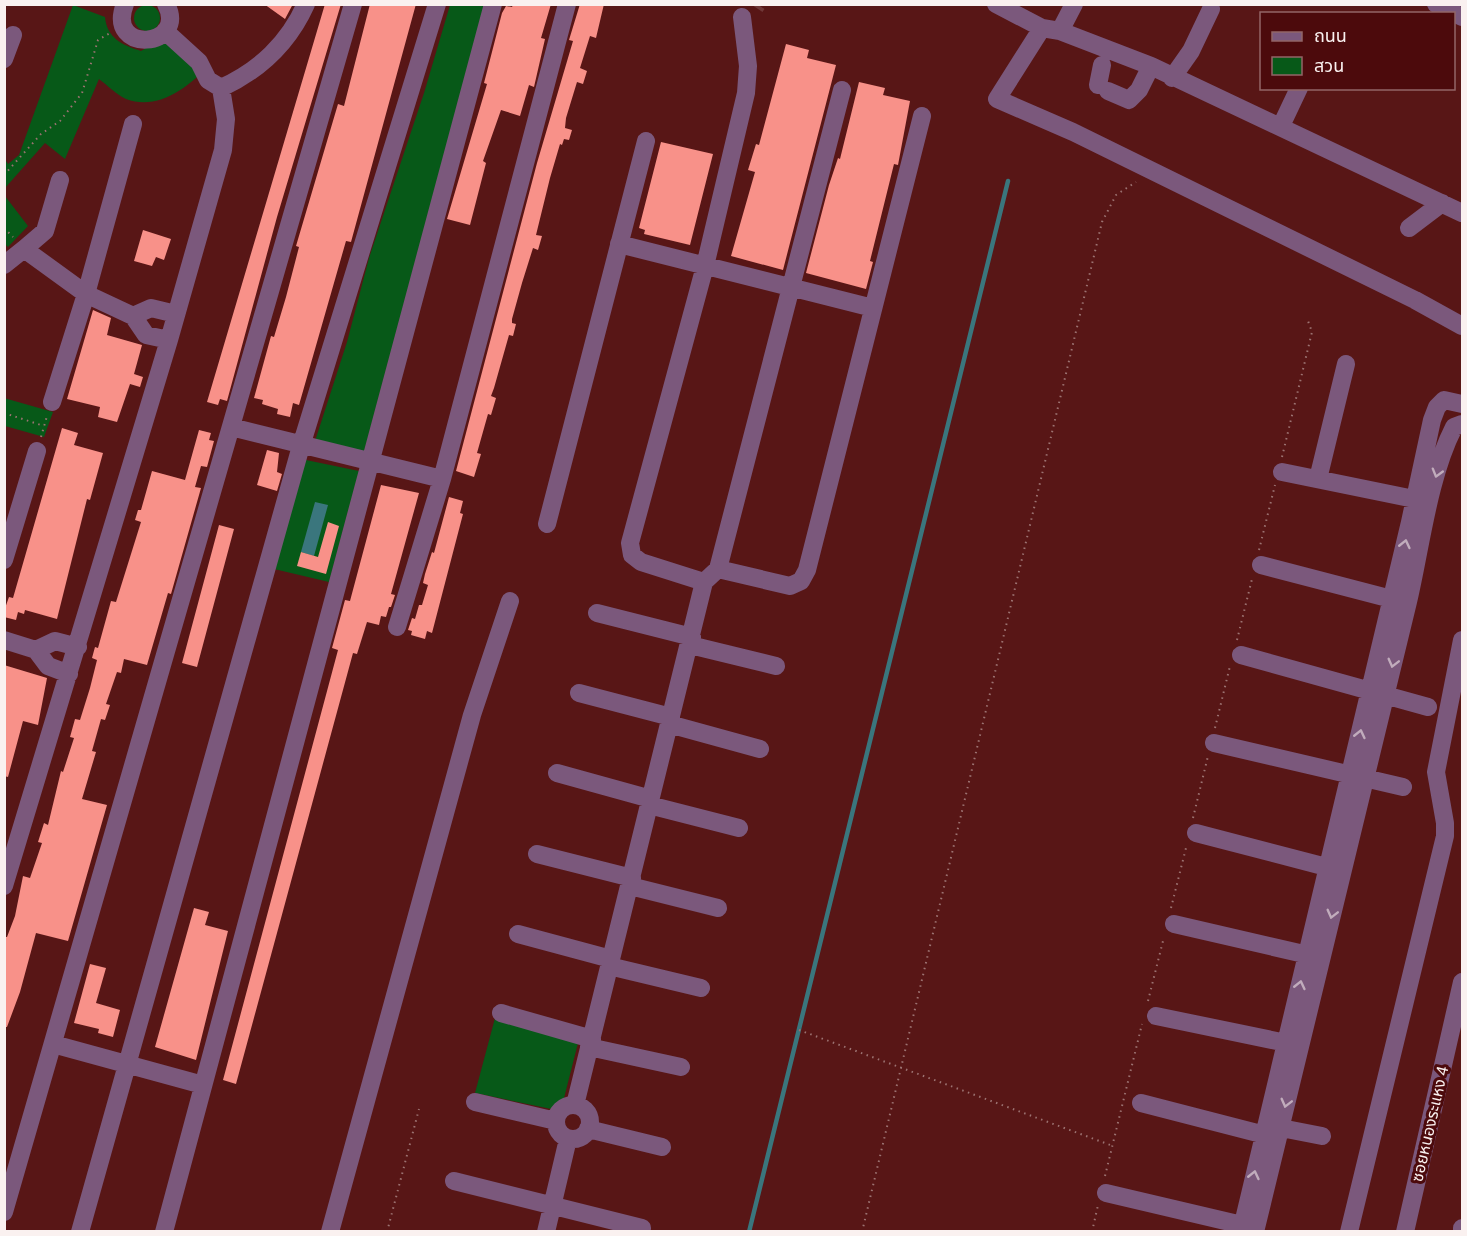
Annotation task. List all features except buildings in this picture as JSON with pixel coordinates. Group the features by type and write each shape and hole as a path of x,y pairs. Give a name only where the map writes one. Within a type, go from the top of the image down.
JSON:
{"street":[{"path":"119,12 129,34 143,41 152,41 165,31 170,16 166,4"},
{"path":"221,88 249,75 281,45 306,4"},
{"path":"4,1212 353,4"},
{"path":"80,1232 301,446 437,4"},
{"path":"164,1232 493,4"},
{"path":"397,627 442,479 567,4"},
{"path":"996,4 1051,30 1151,66 1172,78 1281,126 1462,213"},
{"path":"1074,4 998,99 1146,168 1415,300 1462,326"},
{"path":"704,582 641,562 632,555 630,543 705,266 748,81 746,9"},
{"path":"1172,78 1191,51 1211,9"},
{"path":"4,886 78,647 223,150 226,119 221,88 208,80 199,62 165,31"},
{"path":"4,59 14,35"},
{"path":"1102,65 1103,88 1129,100 1140,90 1151,66"},
{"path":"575,1105 704,582 718,569 842,90"},
{"path":"1281,126 1298,90"},
{"path":"718,569 790,586 801,581 807,570 922,116"},
{"path":"52,402 86,294 133,124"},
{"path":"547,525 646,141"},
{"path":"4,265 45,231 60,180"},
{"path":"1409,228 1442,203"},
{"path":"619,244 873,308"},
{"path":"24,249 86,294 133,316 146,335 169,340"},
{"path":"133,316 151,308 177,314"},
{"path":"1318,479 1346,364"},
{"path":"1103,1190 1249,1229 1274,1133 1314,956 1400,602 1422,501 1437,407 1444,400 1462,404"},
{"path":"1422,501 1445,444 1454,427 1462,424"},
{"path":"231,427 442,479"},
{"path":"4,560 37,451"},
{"path":"1280,471 1422,501"},
{"path":"1257,564 1400,602"},
{"path":"330,1232 472,715 510,601"},
{"path":"597,613 776,666"},
{"path":"4,640 36,650 48,666 69,674"},
{"path":"1349,1232 1445,836 1445,823 1436,772 1462,640"},
{"path":"36,650 55,641 78,647"},
{"path":"1236,653 1428,707"},
{"path":"579,693 760,749"},
{"path":"1212,744 1402,787"},
{"path":"557,773 740,828"},
{"path":"1192,832 1335,869"},
{"path":"537,854 718,908"},
{"path":"1169,924 1314,956"},
{"path":"518,934 701,988"},
{"name":"ซอยหนองระแหง 4","path":"1405,1232 1462,982"},
{"path":"501,1013 590,1043 681,1067"},
{"path":"1149,1013 1293,1045"},
{"path":"53,1044 203,1085"},
{"path":"475,1102 556,1121"},
{"path":"1141,1103 1274,1133 1322,1136"},
{"path":"575,1105 588,1114 588,1129 579,1138 568,1139 559,1132 556,1121 560,1111 575,1105"},
{"path":"588,1129 662,1147"},
{"path":"546,1232 568,1139"},
{"path":"454,1181 642,1228"}],"path":[{"path":"4,175 41,134 60,121 81,93 98,40 119,12"},
{"path":"862,1232 1102,222 1116,195 1133,184 1146,168"},
{"path":"1092,1232 1149,1013 1212,744 1280,471 1312,332 1308,321"},
{"path":"37,451 52,402"},
{"path":"4,413 45,426"},
{"path":"799,1030 1113,1146"},
{"path":"387,1232 419,1109"}],"green space":[{"path":"73,5 105,17 109,30 117,40 141,51 173,33 208,66 181,89 160,100 149,102 126,99 99,79 65,159 45,143 5,188 4,158 8,164 19,155"},
{"path":"147,5 156,9 160,18 156,27 147,31 138,27 134,18 138,9"},
{"path":"450,5 484,5 364,452 315,441 347,342 369,258 424,93"},
{"path":"5,196 28,226 8,247 5,244"},
{"path":"4,398 53,412 44,437 5,426"},
{"path":"306,460 359,471 329,582 274,569"},
{"path":"495,1018 578,1043 563,1102 556,1110 475,1093"}],"water":[{"path":"315,502 328,505 314,556 301,552"}],"waterway":[{"path":"749,1232 1008,181"}]}
